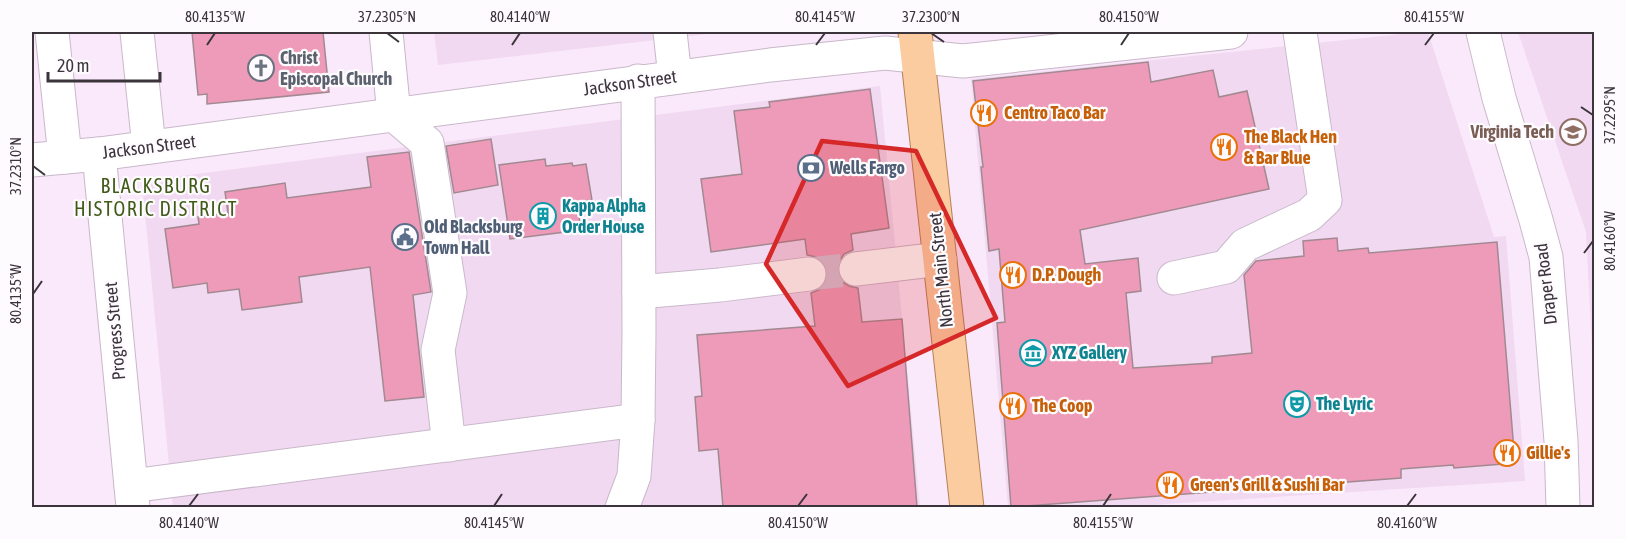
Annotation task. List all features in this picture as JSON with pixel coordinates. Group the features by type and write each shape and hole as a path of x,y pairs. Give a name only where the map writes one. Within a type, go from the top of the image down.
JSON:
{"main road":[{"name":"North Main Street","path":"916,44 967,507"}],"street":[{"path":"52,32 65,157"},
{"path":"137,32 149,147"},
{"path":"386,32 394,115 428,143 450,293 438,350 449,445"},
{"path":"670,32 675,77"},
{"name":"Jackson Street","path":"32,160 99,154 638,81 885,53 916,44 963,61 1231,32"},
{"path":"1174,278 1226,267 1245,245 1309,215 1325,200 1300,32"},
{"name":"Draper Road","path":"1483,32 1499,98 1546,257 1561,441 1563,507"},
{"path":"622,507 634,476 638,420 638,81"},
{"name":"Progress Street","path":"99,154 132,497"},
{"path":"856,269 940,259"},
{"path":"639,292 809,274"},
{"path":"132,497 449,445 638,420"}],"highlighted area":[{"path":"822,141 916,151 996,318 848,386 766,264"}],"shaded area":[{"path":"434,32 725,32 438,65"},
{"path":"1428,32 1494,237 1506,236 1525,481 1120,507 1008,507 971,79"},
{"name":"Virginia Tech","path":"1518,32 1594,32 1594,388 1586,232"},
{"path":"880,86 920,507 173,507 142,181"}],"building":[{"name":"Christ Episcopal Church","path":"192,32 323,32 329,92 207,104 207,94 198,95"},
{"path":"1148,62 1151,82 1213,70 1219,97 1247,91 1269,189 1080,230 1085,264 1138,258 1141,291 1126,293 1133,368 1212,363 1212,357 1252,353 1244,275 1256,261 1304,256 1303,241 1337,238 1338,251 1368,248 1369,253 1497,242 1515,463 1401,469 1401,478 1011,507 997,323 1005,322 999,249 989,251 981,167 983,167 973,81"},
{"path":"870,89 889,228 851,234 853,250 844,254 837,271 841,281 858,288 862,322 902,319 917,507 723,507 718,449 699,451 695,397 702,396 697,335 815,326 811,293 821,289 826,282 828,272 824,262 807,255 805,239 711,252 701,179 742,174 734,111 770,107 769,102"},
{"path":"491,139 498,185 454,193 446,146"},
{"path":"409,152 431,292 413,295 424,397 385,401 370,267 299,277 302,302 242,310 239,289 208,293 207,283 173,288 165,229 199,224 198,217 228,213 225,192 285,183 287,198 371,187 367,157"},
{"name":"Kappa Alpha Order House","path":"545,159 546,166 586,164 592,200 577,202 581,230 510,239 499,165"}],"tunnel":[{"path":"809,274 856,269"}],"place":[{"name":"Christ Episcopal Church","path":"261,68"},
{"name":"Centro Taco Bar","path":"984,113"},
{"name":"Virginia Tech","path":"1573,132"},
{"name":"The Black Hen & Bar Blue","path":"1224,147"},
{"name":"Wells Fargo","path":"811,168"},
{"name":"Kappa Alpha Order House","path":"543,216"},
{"name":"Old Blacksburg Town Hall","path":"405,237"},
{"name":"D.P. Dough","path":"1013,275"},
{"name":"XYZ Gallery","path":"1033,353"},
{"name":"The Lyric","path":"1297,404"},
{"name":"The Coop","path":"1013,406"},
{"name":"Gillie's","path":"1507,453"},
{"name":"Green's Grill & Sushi Bar","path":"1170,485"}],"district":[{"name":"BLACKSBURG HISTORIC DISTRICT","path":"156,198"}]}
